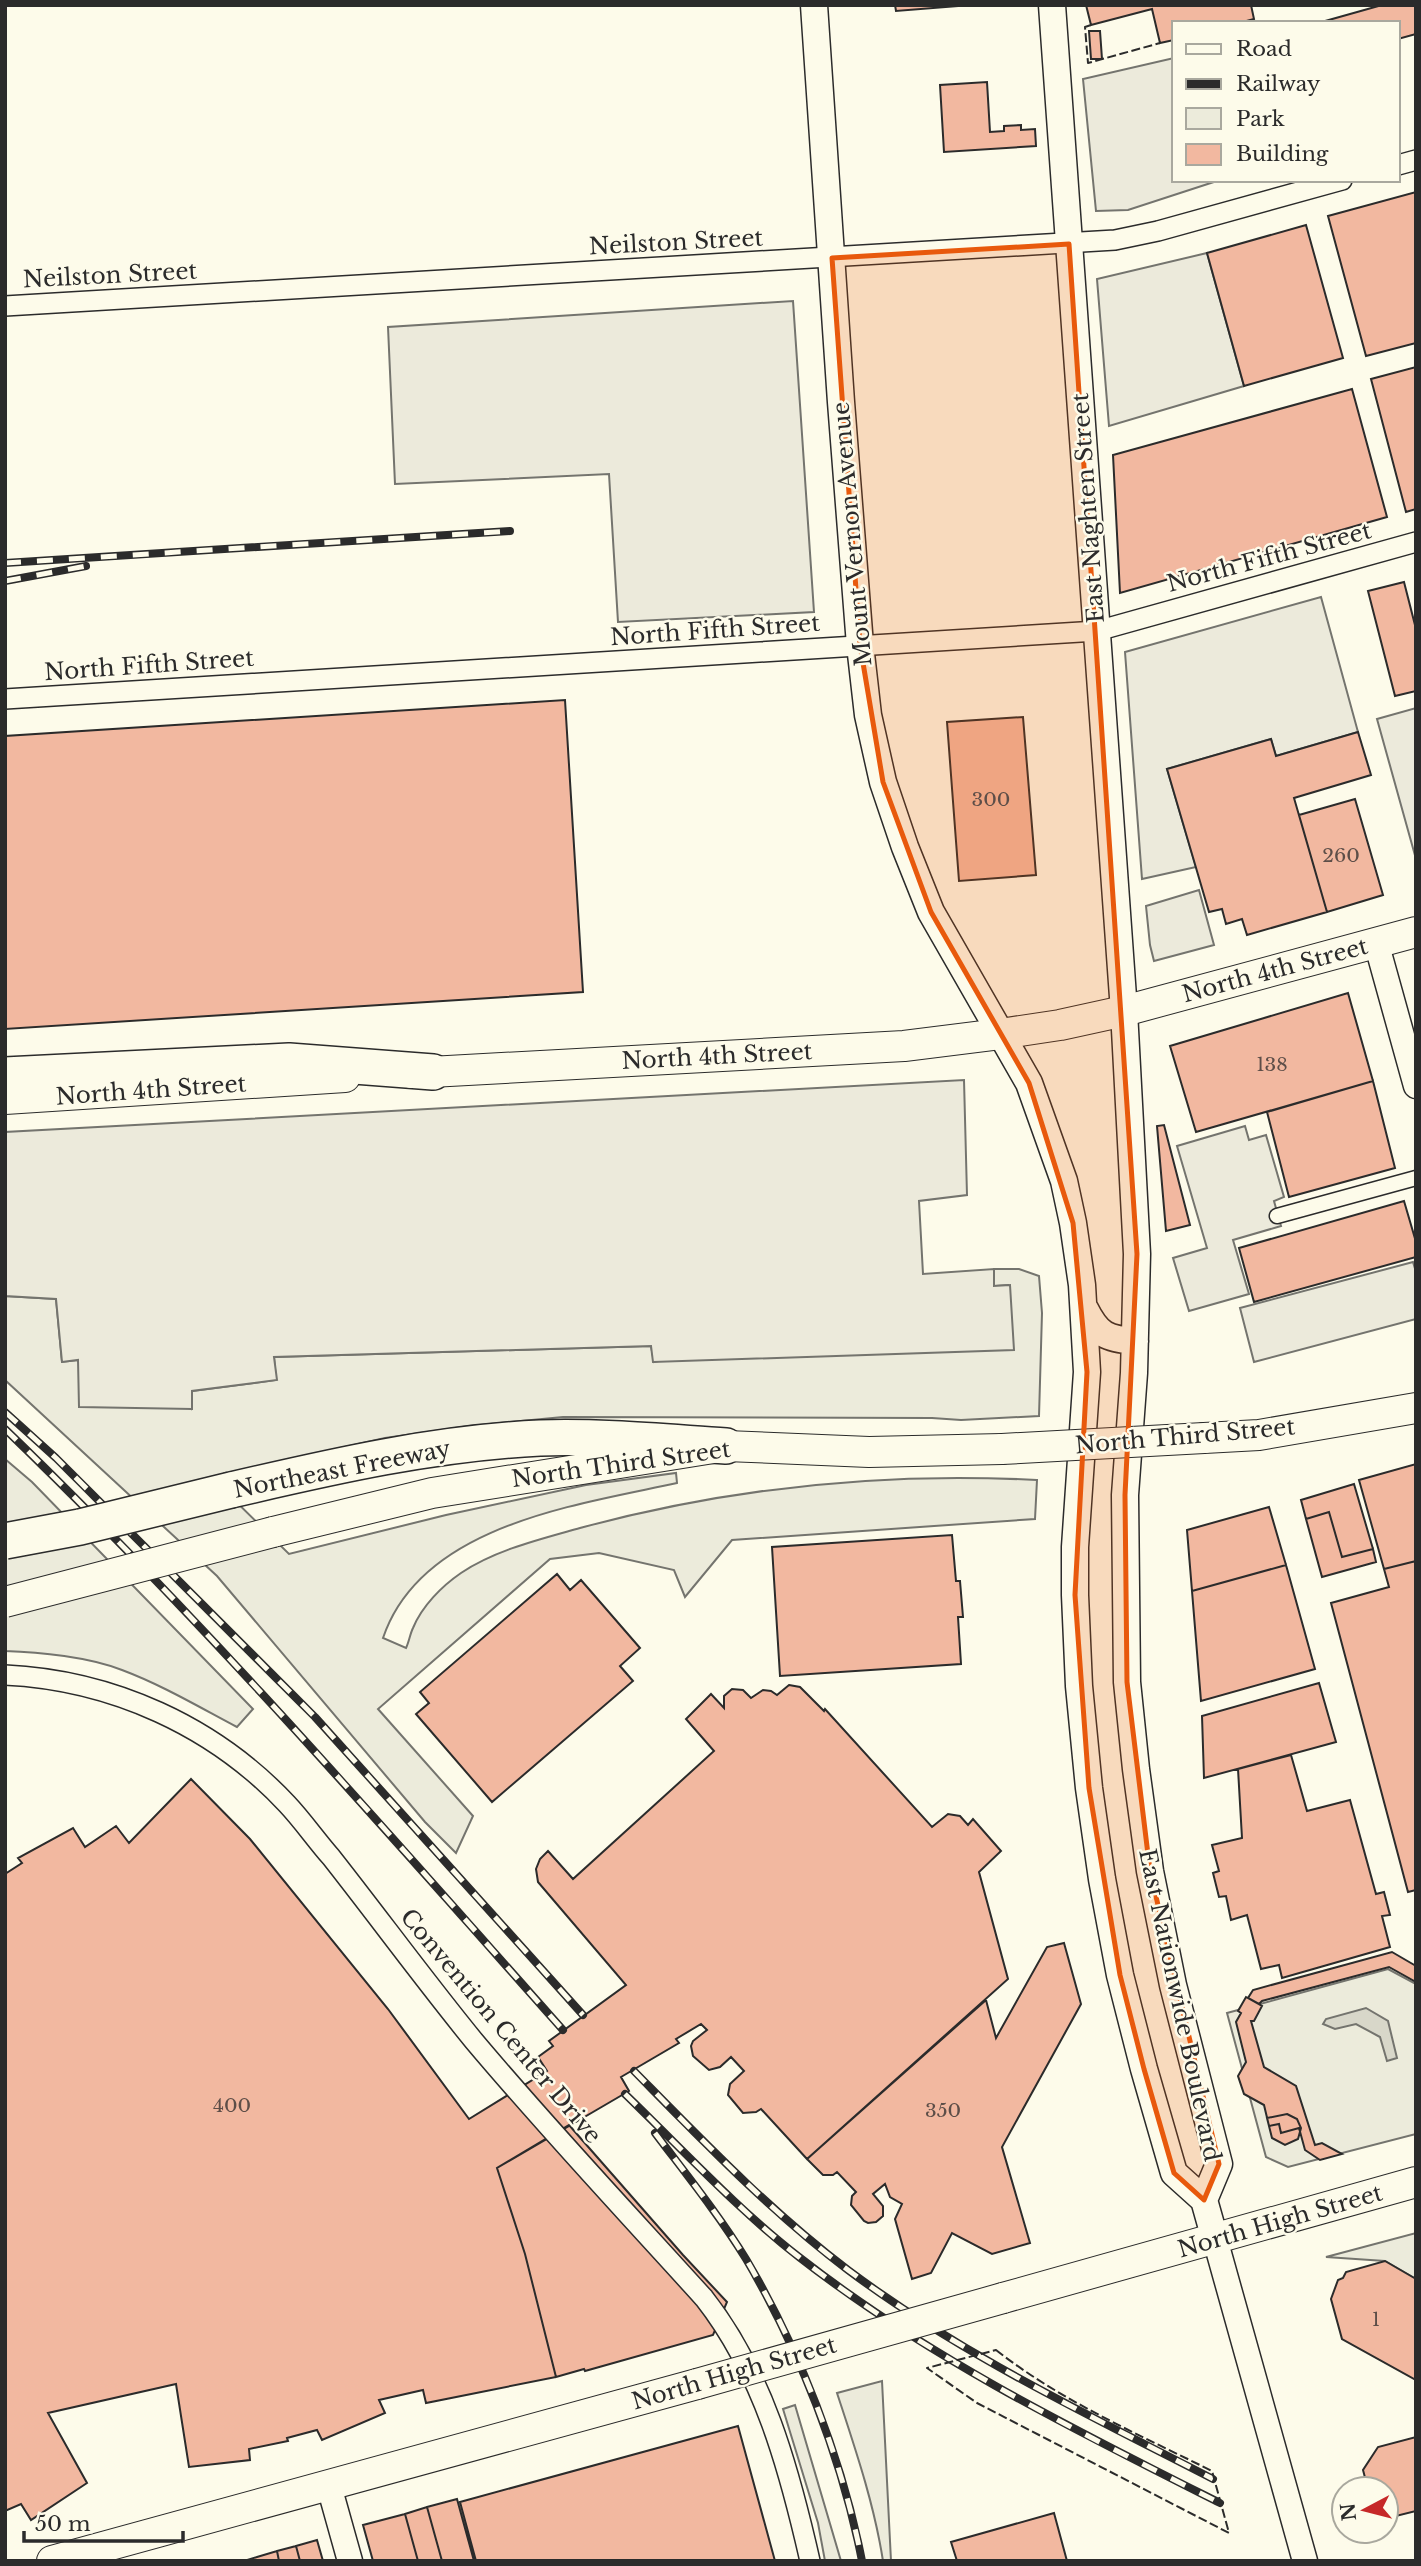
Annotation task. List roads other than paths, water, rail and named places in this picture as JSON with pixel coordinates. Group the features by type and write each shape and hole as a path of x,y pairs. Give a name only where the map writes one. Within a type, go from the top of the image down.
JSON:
{"highway":[{"path":"5,1075 289,1061 433,1072"},
{"name":"Northeast Freeway","path":"5,1541 80,1527 231,1490 413,1451 486,1442 589,1437 726,1446"}],"main road":[{"name":"Mount Vernon Avenue","path":"814,5 841,402 868,715 883,782 931,912 1000,1034"},
{"name":"East Naghten Street","path":"1052,5 1124,1011"},
{"name":"North 4th Street","path":"5,1099 904,1046 1060,1025 1124,1011 1416,932"},
{"name":"East Nationwide Boulevard","path":"1000,1034 1029,1083 1064,1181 1073,1223 1084,1309 1087,1372 1075,1547 1075,1595 1079,1686 1089,1788 1102,1879 1120,1975 1174,2173 1204,2200 1219,2164 1173,1985 1150,1871 1136,1769 1128,1682 1125,1495 1138,1254 1124,1011"},
{"path":"1084,1309 1104,1335 1135,1341"},
{"name":"North Third Street","path":"5,1601 273,1531 432,1493 726,1446 869,1452 1002,1449 1259,1435 1416,1408"},
{"name":"North High Street","path":"52,2561 101,2554 329,2486 1416,2182"},
{"path":"1204,2200 1215,2239"}],"street":[{"name":"Neilston Street","path":"5,306 1115,240 1158,231 1335,182"},
{"name":"North Fifth Street","path":"5,699 1097,631 1416,542"},
{"path":"1376,942 1416,1086"},
{"path":"1277,1216 1416,1178"},
{"name":"Convention Center Drive","path":"5,1675 46,1678 77,1684 152,1708 223,1748 287,1804 481,2049 723,2322 752,2374 773,2428 796,2502 810,2561"},
{"path":"1215,2239 1305,2561"},
{"path":"329,2486 350,2561"}],"railway":[{"path":"5,563 510,531"},
{"path":"5,581 86,566"},
{"path":"5,1412 56,1458 315,1717 583,2015"},
{"path":"5,1429 150,1574 220,1649 359,1800 563,2030"},
{"path":"634,2071 738,2175 791,2224 848,2270 980,2356 1213,2479"},
{"path":"625,2094 754,2219 848,2293 950,2360 1003,2390 1220,2503"},
{"path":"655,2133 736,2243 784,2330 830,2444 843,2483 862,2561"}]}
